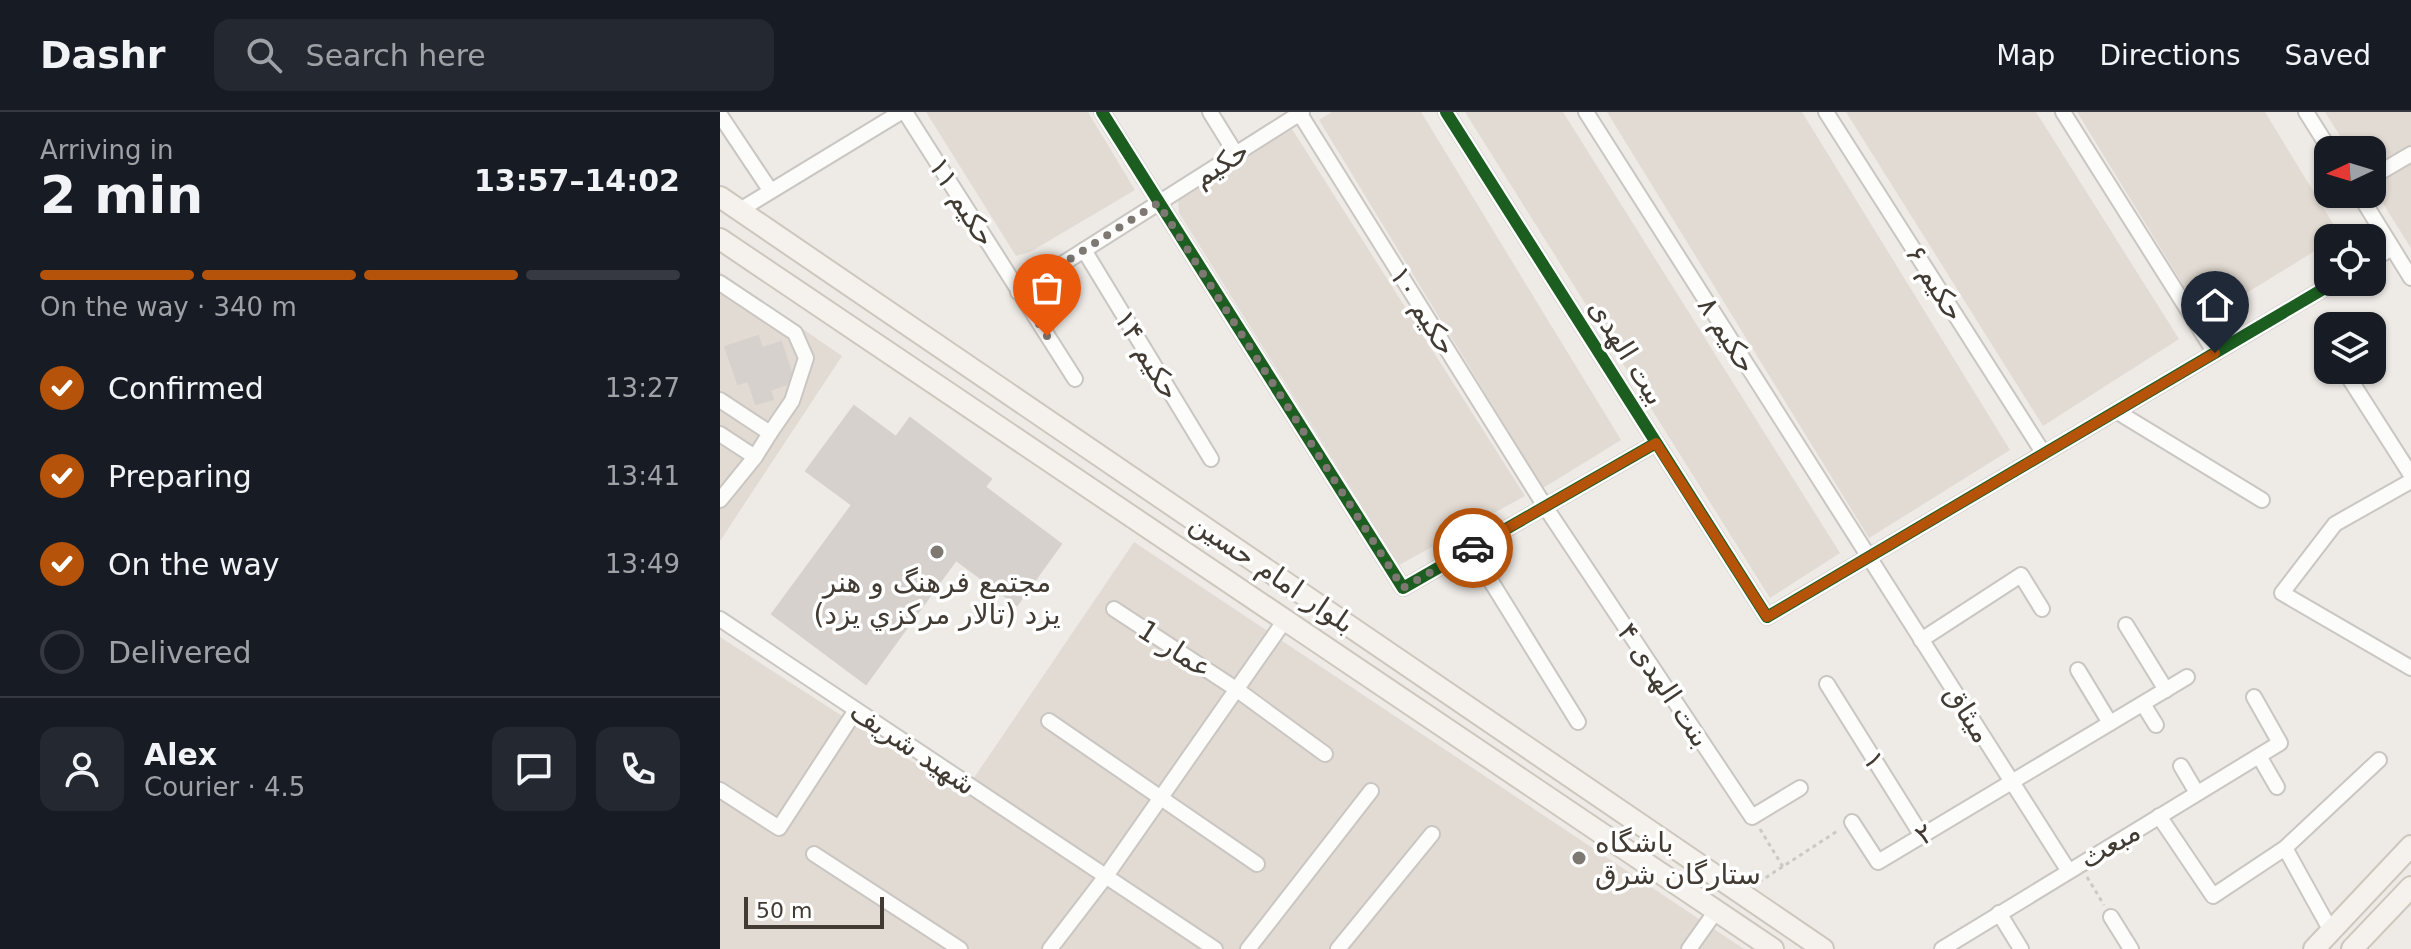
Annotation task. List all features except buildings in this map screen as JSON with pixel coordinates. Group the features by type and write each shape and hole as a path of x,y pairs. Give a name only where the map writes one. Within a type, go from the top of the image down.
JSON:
{"main road":[{"name":"بلوار امام حسین","path":"720,197 1823,949"},
{"path":"720,239 740,210"},
{"name":"بلوار امام حسین","path":"720,239 1773,949"},
{"path":"1582,820 1597,795"},
{"path":"2314,949 2411,846"},
{"path":"2352,949 2411,887"}],"street":[{"path":"740,210 903,112"},
{"name":"حکیم ۱۱","path":"903,112 1075,379"},
{"path":"1102,112 1403,588 1656,443"},
{"path":"1210,112 1236,154"},
{"name":"بیت الهدی","path":"1446,112 1767,617 1868,558"},
{"name":"حکیم ۸","path":"1586,112 1868,558"},
{"name":"حکیم ۶","path":"1826,112 2044,454"},
{"path":"2063,112 2215,353"},
{"path":"2306,112 2321,136"},
{"name":"حکیم","path":"1018,292 1301,113"},
{"name":"حکیم ۱۰","path":"1301,113 1546,508"},
{"path":"720,115 770,190"},
{"path":"2386,169 2411,154"},
{"path":"2368,208 2411,278"},
{"path":"2386,252 2392,248"},
{"name":"حکیم ۱۴","path":"1084,250 1211,459"},
{"path":"720,283 795,333 806,358 792,401 755,457 720,500"},
{"path":"1868,558 2314,294"},
{"path":"2353,384 2411,475"},
{"path":"720,400 770,433"},
{"path":"2116,411 2262,500"},
{"path":"720,434 755,457"},
{"path":"2411,481 2335,524 2282,593 2411,668"},
{"name":"بنت الهدی ۴","path":"1546,508 1752,817"},
{"path":"1471,549 1578,722"},
{"name":"میثاق","path":"1868,558 2011,780 2073,867"},
{"path":"1921,640 2021,575 2042,609"},
{"name":"عمار 1","path":"1114,609 1236,689 1325,754"},
{"name":"شهید شریف","path":"720,619 1215,949"},
{"path":"1050,949 1106,876 1285,620"},
{"path":"2126,625 2166,690"},
{"path":"2078,670 2110,723"},
{"name":"۲","path":"1852,822 1878,862 2187,677"},
{"name":"۱","path":"1827,684 1922,836"},
{"name":"مبعث","path":"1942,949 2280,743 2254,697"},
{"path":"2143,704 2156,725"},
{"path":"720,790 779,828 856,710"},
{"path":"1049,721 1257,864"},
{"path":"2259,756 2277,787"},
{"path":"2159,816 2213,896 2285,848 2379,760"},
{"path":"2181,766 2197,793"},
{"path":"1752,817 1800,788"},
{"path":"1248,949 1371,791"},
{"path":"1338,949 1432,834"},
{"path":"2285,848 2331,931"},
{"path":"814,854 960,949"},
{"path":"1689,949 1716,911"},
{"path":"1999,913 2021,949"},
{"path":"2111,917 2131,949"}],"path":[{"path":"1752,817 1783,867"},
{"path":"1742,893 1852,822"},
{"path":"2073,867 2111,917"}],"shaded area":[{"path":"926,112 1088,112 1135,190 1030,252 1016,256"},
{"path":"1332,112 1421,112 1621,440 1543,488 1319,120"},
{"path":"1465,112 1563,112 1840,553 1770,598"},
{"path":"1607,112 1802,112 2010,450 1869,538"},
{"path":"1846,112 2036,112 2179,339 2043,426"},
{"path":"2077,112 2265,112 2314,192 2314,208 2324,208 2333,224 2314,224 2314,252 2204,319"},
{"path":"2325,112 2411,112 2411,248 2386,208 2386,136 2340,136"},
{"path":"1292,129 1525,496 1399,565 1179,213 1178,201"},
{"path":"720,272 842,356 720,541"},
{"path":"1134,542 1744,949 720,949 720,637 963,794"}],"cycle path":[{"path":"1102,112 1403,588 1656,443"},
{"path":"1446,112 1767,617 2314,294"}],"way so far":[{"path":"1047,336 1018,292 1158,203 1403,588 1473,548"}],"place":[{"name":"مجتمع فرهنگ و هنر یزد (تالار مركزي یزد)","path":"937,552"},
{"name":"باشگاه ستارگان شرق","path":"1579,858"}],"route":[{"path":"1473,548 1656,443 1767,617 2215,353"}]}
